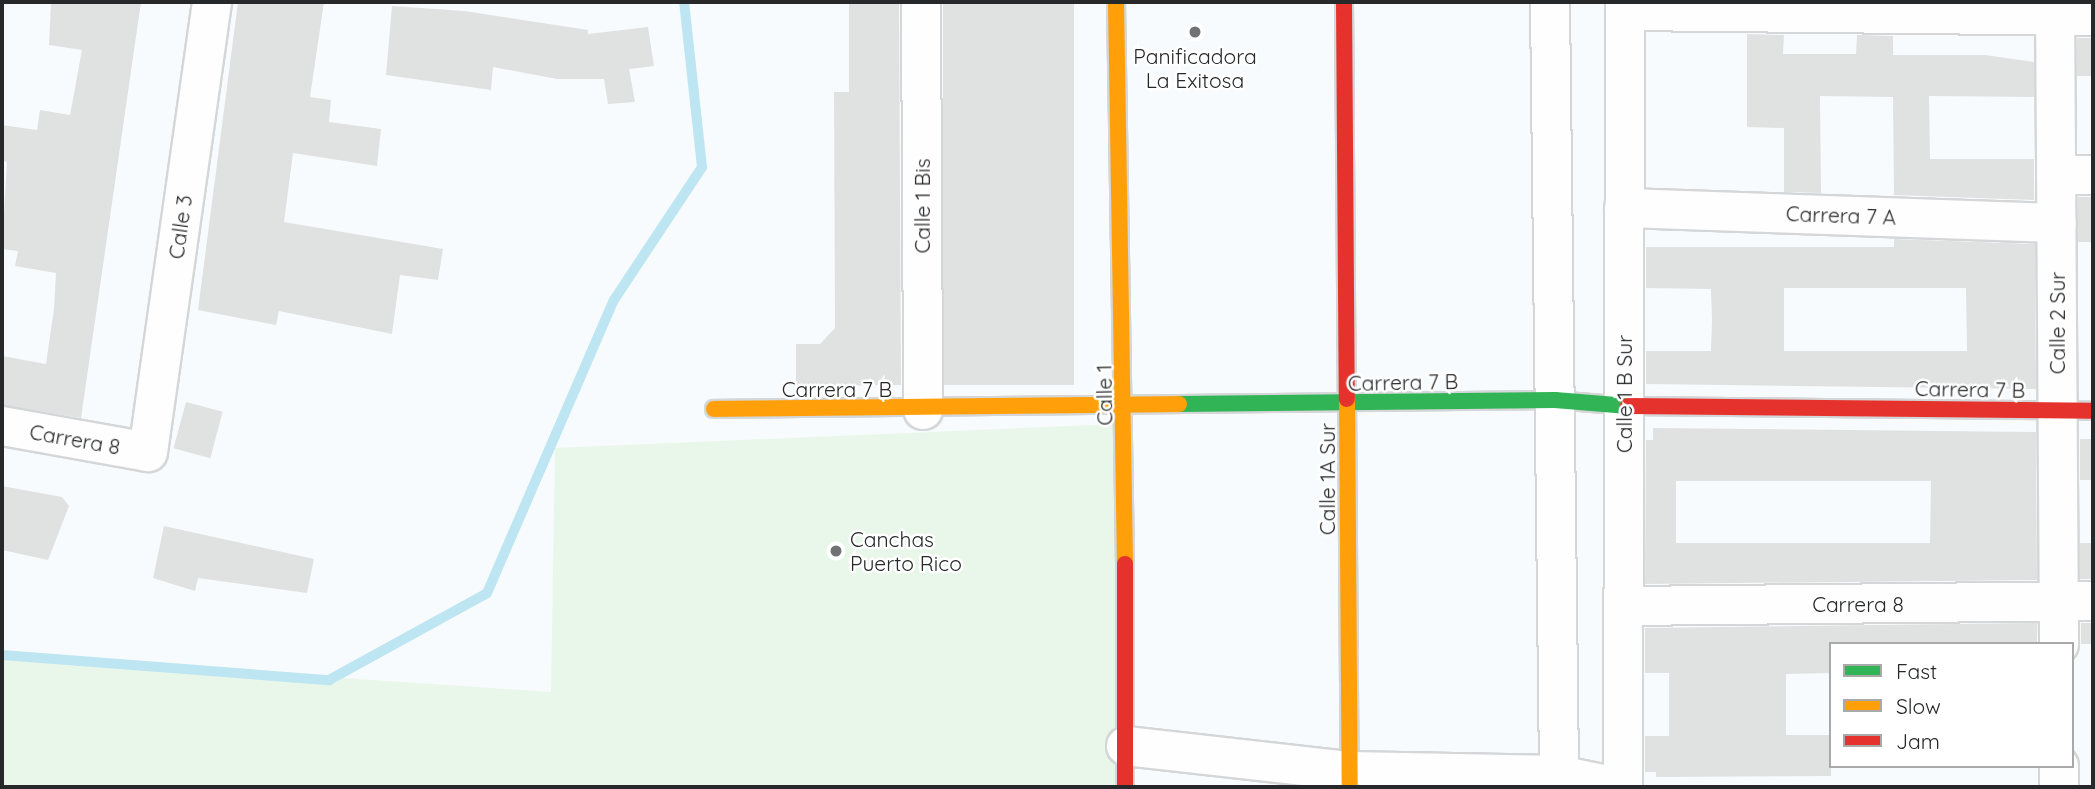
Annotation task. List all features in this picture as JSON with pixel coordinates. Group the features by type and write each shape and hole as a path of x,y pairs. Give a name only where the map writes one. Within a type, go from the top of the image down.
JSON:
{"street":[{"name":"Calle 3","path":"148,452 212,2"},
{"name":"Calle 1 Bis","path":"921,2 923,410"},
{"name":"Calle 1","path":"1116,2 1125,408 1125,787"},
{"name":"Calle 1A Sur","path":"1344,2 1350,779"},
{"path":"1550,2 1559,775"},
{"path":"1625,6 2055,10 2093,16"},
{"name":"Calle 1 B Sur","path":"1623,787 1625,6"},
{"name":"Calle 2 Sur","path":"2055,10 2075,176 2057,223 2075,411 2076,602 2060,642"},
{"name":"Carrera 7 A","path":"1625,208 2057,223"},
{"name":"Carrera 7 B","path":"713,410 1125,408 1555,400 1624,406 2075,411"},
{"name":"Carrera 8","path":"2,426 148,452"},
{"name":"Carrera 8","path":"1624,606 2076,602"},
{"path":"1126,746 1350,779 1559,775 1617,787"},
{"path":"2059,768 2059,787"}],"green space":[{"name":"Canchas Puerto Rico","path":"1117,424 1123,787 2,787 2,655 551,692 555,448"}],"building":[{"path":"51,2 141,2 81,418 2,405 2,356 46,364 54,309 56,273 15,266 18,251 2,249 7,162 2,161 2,125 37,130 40,110 70,115 82,50 49,45"},
{"path":"238,2 324,2 310,97 331,100 329,122 381,129 377,166 293,153 284,222 443,249 438,280 400,275 392,334 279,311 276,325 198,310"},
{"path":"849,2 899,2 901,385 796,386 796,344 820,344 835,328 834,92 849,92"},
{"path":"943,2 1074,2 1074,385 943,385"},
{"path":"392,6 464,11 588,30 588,34 648,27 654,66 629,69 635,102 608,104 604,79 557,79 493,67 491,90 386,75"},
{"path":"1747,34 1784,35 1783,54 1856,54 1857,35 1893,36 1893,55 1985,55 2034,62 2034,97 1929,96 1930,159 2034,159 2034,200 1894,195 1893,97 1820,96 1821,193 1784,192 1784,128 1747,127"},
{"path":"2077,38 2093,38 2093,76 2077,76"},
{"path":"2078,197 2093,197 2093,242 2078,242"},
{"path":"1894,239 2035,244 2036,389 1646,384 1646,351 1711,351 1712,320 1711,289 1646,288 1646,247 1894,247","holes":["1784,288 1966,288 1967,351 1784,351"]},
{"path":"186,402 223,412 210,458 174,448"},
{"path":"1653,428 2036,432 2037,580 1645,584 1646,440 1653,440","holes":["1676,481 1931,481 1930,543 1676,543"]},
{"path":"2080,439 2093,439 2093,480 2080,480"},
{"path":"2,486 62,497 69,506 48,560 2,550"},
{"path":"164,526 314,559 307,593 198,578 195,591 153,578"},
{"path":"2080,543 2093,543 2093,579 2080,579"},
{"path":"2037,623 2037,642 1829,642 1829,673 1786,674 1786,735 1829,735 1831,776 1656,777 1656,772 1645,772 1645,736 1669,736 1669,673 1645,673 1645,628"},
{"path":"2081,623 2093,623 2093,644 2081,644"}],"waterway":[{"path":"2,655 329,680 487,593 614,300 702,167 684,2"}],"traffic: fast":[{"path":"1179,404 1555,400 1628,406"}],"traffic: slow":[{"path":"1116,2 1125,564"},
{"path":"1347,399 1350,787"},
{"path":"714,409 1179,404"}],"traffic: jam":[{"path":"1344,2 1347,399"},
{"path":"1628,406 2093,411"},
{"path":"1125,564 1125,787"}],"place":[{"name":"Panificadora La Exitosa","path":"1195,32"},
{"name":"Canchas Puerto Rico","path":"836,551"}]}
